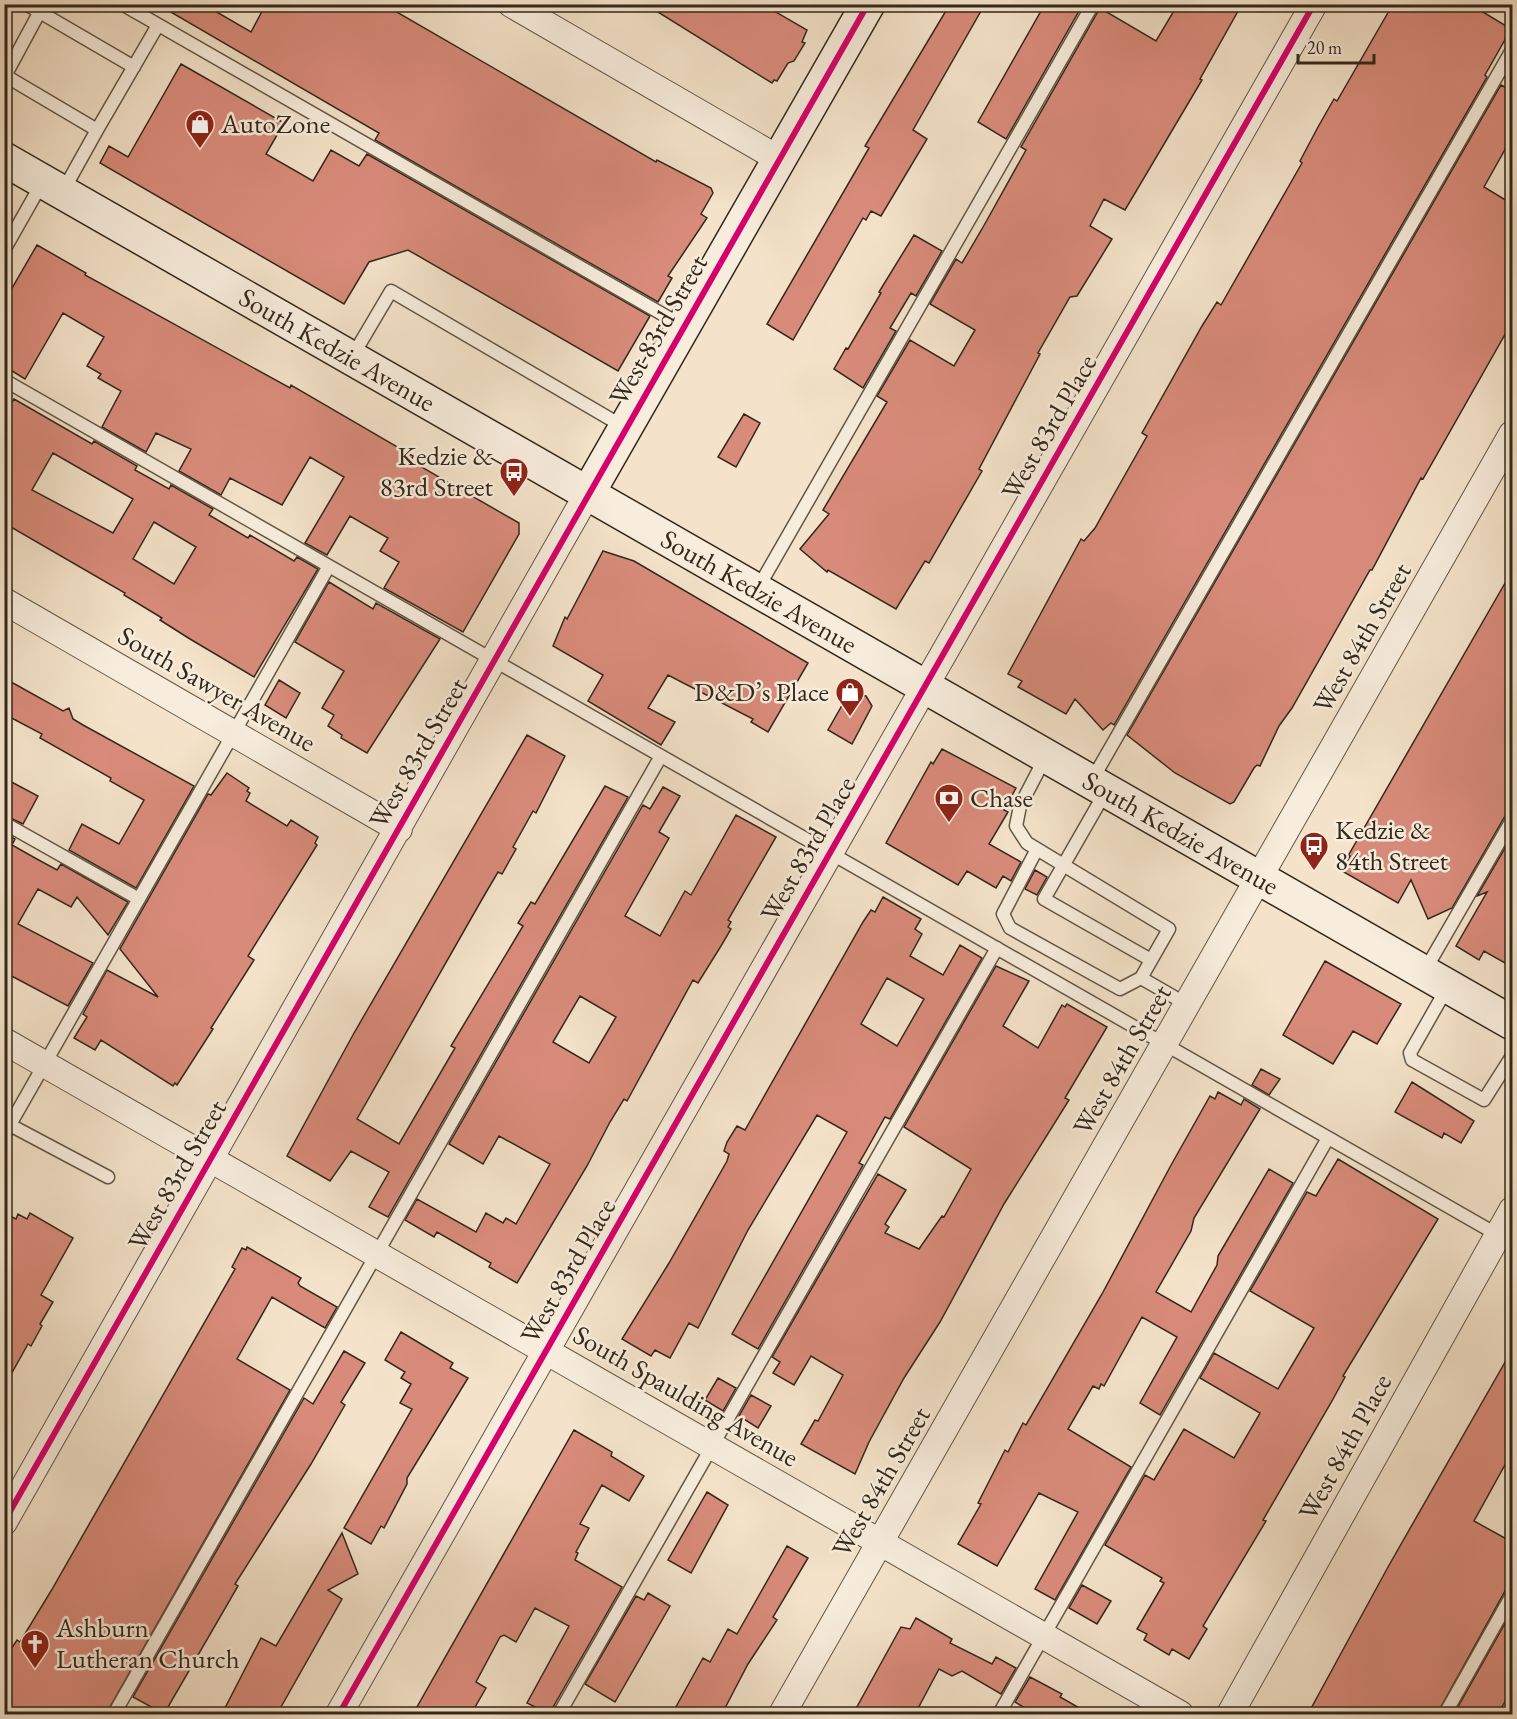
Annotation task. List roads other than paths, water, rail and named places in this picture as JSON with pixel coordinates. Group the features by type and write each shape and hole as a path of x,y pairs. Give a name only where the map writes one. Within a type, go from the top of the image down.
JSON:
{"main road":[{"name":"West 83rd Street","path":"588,493 868,4"},
{"name":"South Kedzie Avenue","path":"4,159 1512,1023"}],"street":[{"path":"511,4 779,159"},
{"name":"West 83rd Place","path":"339,1714 1314,4"},
{"name":"West 84th Street","path":"782,1714 1512,434"},
{"name":"West 83rd Street","path":"4,1522 13,1488 210,1158 495,661 588,493"},
{"name":"South Sawyer Avenue","path":"4,601 399,829"},
{"name":"South Spaulding Avenue","path":"4,1041 1180,1714"},
{"name":"West 84th Place","path":"1230,1714 1505,1239 1512,1210"}],"lane":[{"path":"26,4 134,67"},
{"path":"122,4 684,327"},
{"path":"758,589 1093,4"},
{"path":"39,13 4,76 97,130"},
{"path":"4,250 97,130 158,25"},
{"path":"1151,960 1044,899 1064,865 1099,785 1512,50"},
{"path":"351,358 391,291 626,428"},
{"path":"4,380 1505,1239"},
{"path":"108,1177 7,1130 329,566"},
{"path":"1037,849 1003,914 1010,928 1120,989 1141,978 1169,929 1064,865 1027,843 1016,826 1020,806 1046,755"},
{"path":"114,1714 662,756"},
{"path":"1512,820 1436,979 1410,1053 1412,1060 1484,1100 1512,1056"},
{"path":"4,823 139,899"},
{"path":"559,1714 997,948"},
{"path":"1141,978 1188,1005"},
{"path":"999,1714 1328,1138"},
{"path":"1445,1714 1512,1595"}],"place":[{"name":"AutoZone","path":"200,150"},
{"name":"Kedzie & 83rd Street","path":"514,498"},
{"name":"D&D’s Place","path":"850,718"},
{"name":"Chase","path":"949,824"},
{"name":"Kedzie & 84th Street","path":"1314,872"},
{"name":"Ashburn Lutheran Church","path":"35,1670"}]}
